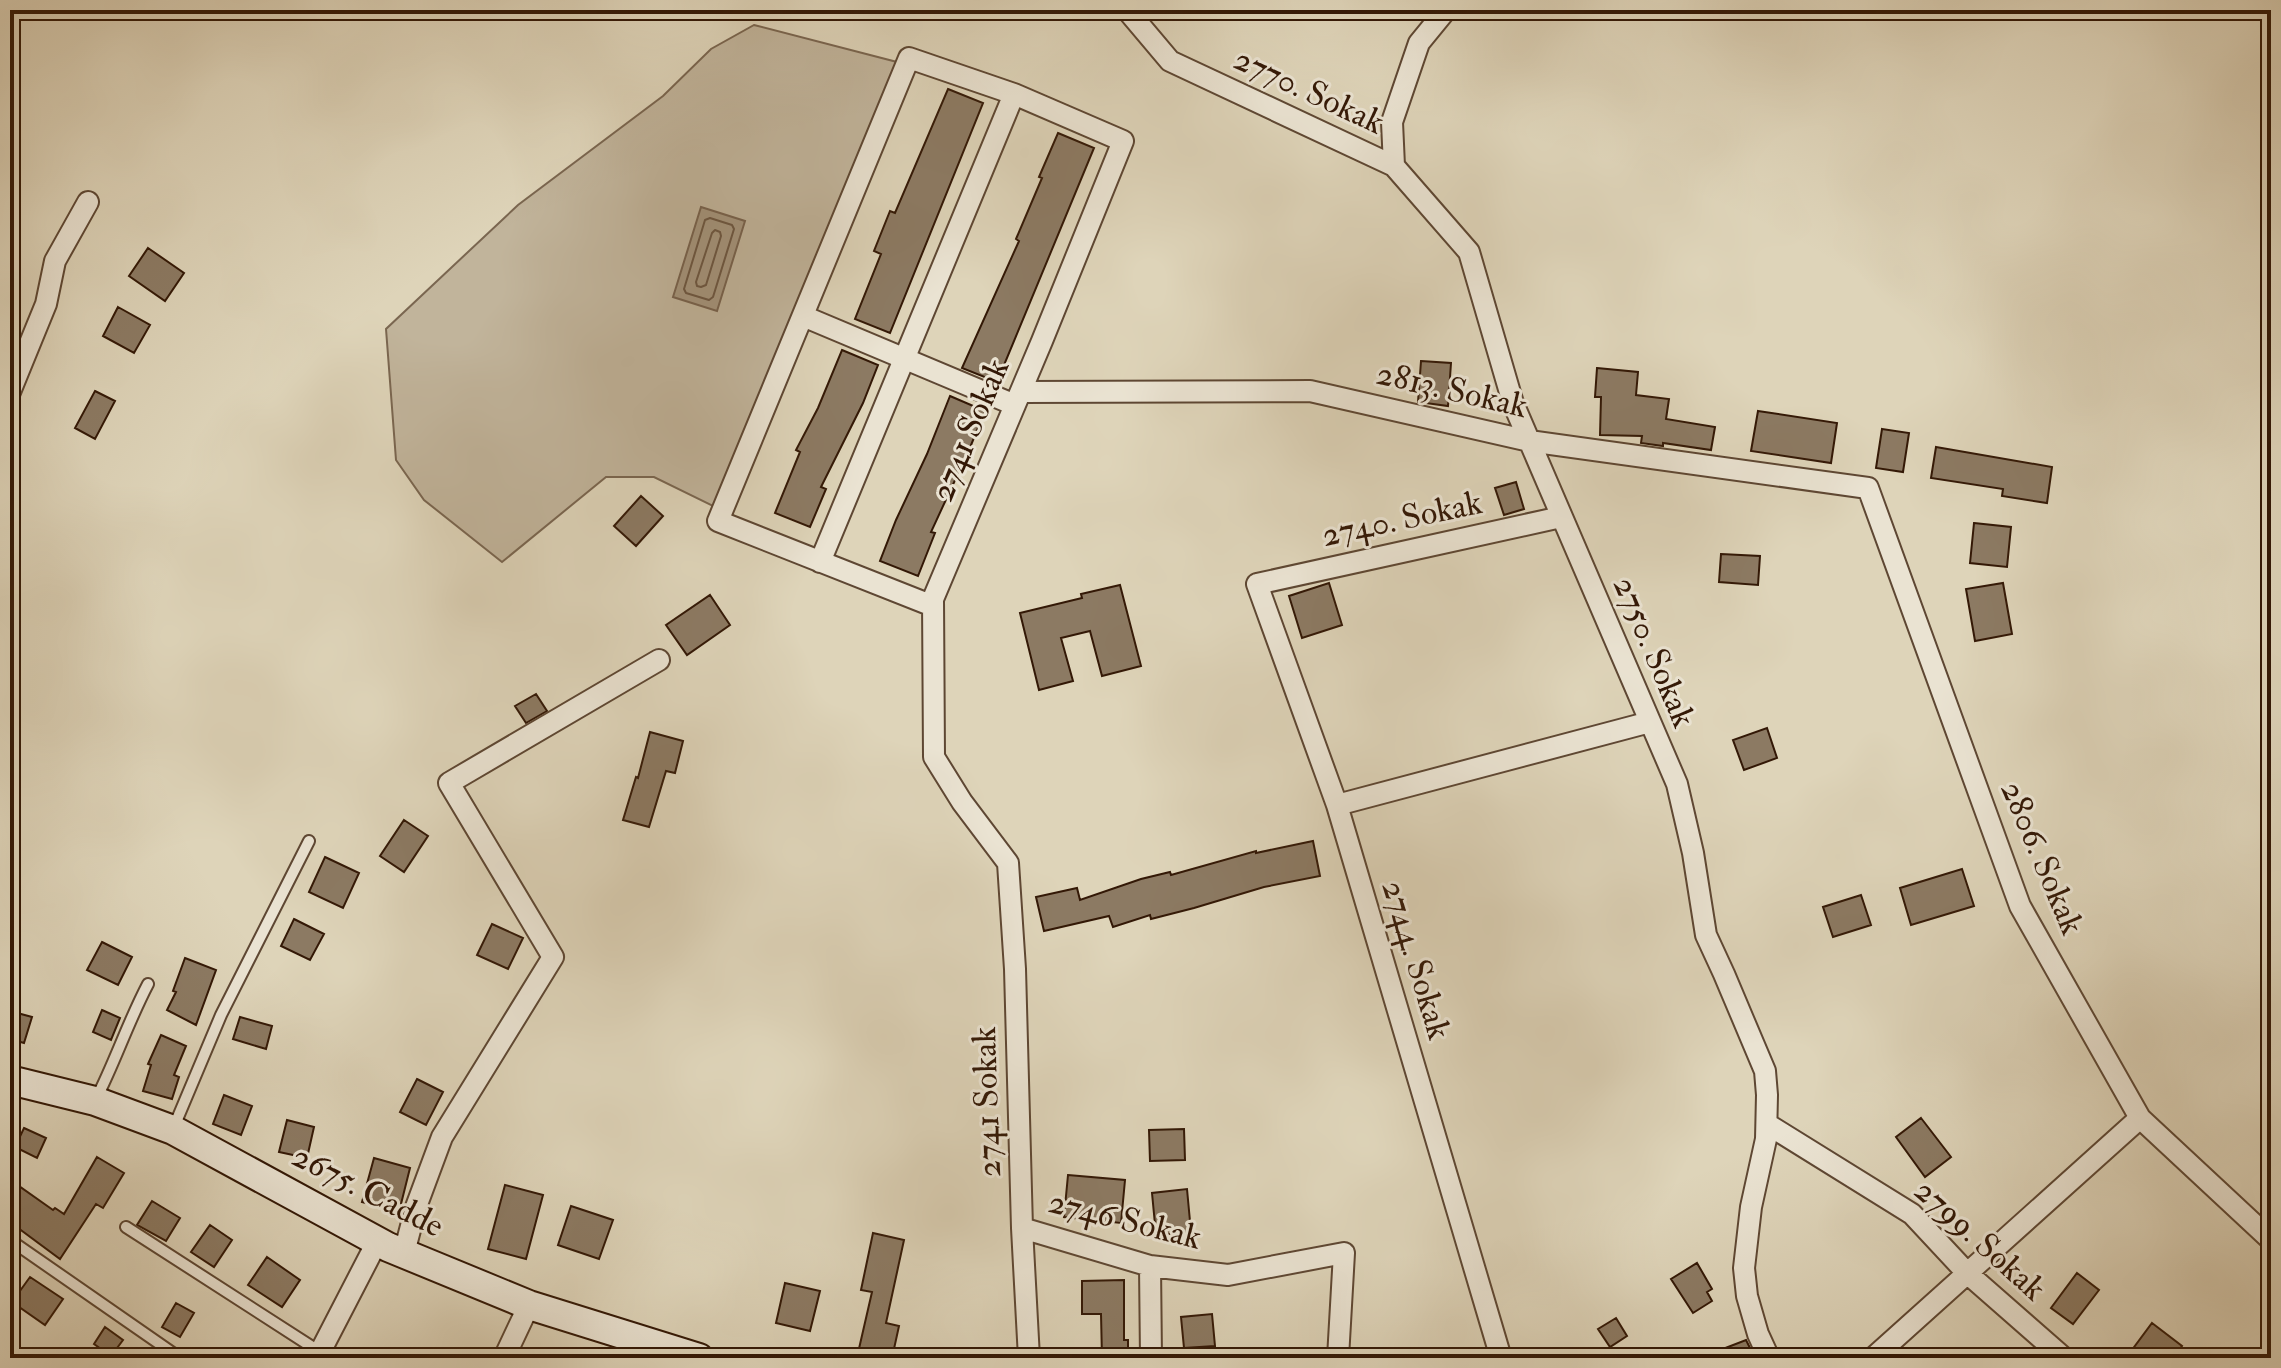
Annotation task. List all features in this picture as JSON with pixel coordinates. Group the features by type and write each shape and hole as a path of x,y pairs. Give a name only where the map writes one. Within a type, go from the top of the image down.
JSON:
{"street":[{"name":"2770. Sokak","path":"1127,10 1170,61 1394,166"},
{"path":"1394,166 1392,122 1419,43 1446,10"},
{"path":"820,562 1014,94 909,58 718,521 820,562 933,606"},
{"name":"2741 Sokak","path":"1014,94 1123,141 933,599 934,757 962,802 1008,863 1029,1358"},
{"name":"2750. Sokak","path":"1394,166 1469,252 1513,403 1677,784 1693,853 1706,935 1765,1071 1766,1139 1751,1207 1744,1268 1747,1296 1769,1358"},
{"path":"10,392 46,304 55,261 88,202"},
{"path":"803,316 904,358 1018,398"},
{"name":"2813. Sokak","path":"1018,398 1310,391 1529,441 1868,488"},
{"name":"2806. Sokak","path":"1868,488 2020,906 2140,1118 2271,1240"},
{"name":"2740. Sokak","path":"1257,584 1561,517"},
{"name":"2744. Sokak","path":"1257,584 1337,805 1501,1358"},
{"path":"404,1253 416,1207 442,1137 553,957 449,783 659,660"},
{"path":"1337,805 1650,722"},
{"name":"2675. Cadde","path":"10,1080 95,1101 173,1130 388,1247 529,1305 699,1358"},
{"path":"1873,1358 2140,1118"},
{"name":"2799. Sokak","path":"1767,1124 1912,1214 1967,1273 2064,1358"},
{"name":"2746 Sokak","path":"1022,1228 1150,1266 1228,1275 1344,1253 1338,1358"},
{"path":"318,1355 378,1240"},
{"path":"1150,1266 1151,1358"},
{"path":"504,1358 529,1305"}],"lane":[{"path":"173,1130 221,1015 309,841"},
{"path":"95,1101 148,984"},
{"path":"126,1227 318,1355"},
{"path":"10,1240 180,1358"}],"shaded area":[{"path":"754,25 897,62 717,508 654,477 606,477 502,562 424,500 396,460 386,329 518,205 663,96 711,49"}],"water":[{"path":"701,207 745,221 717,311 673,297"}],"building":[{"path":"948,89 983,103 890,333 855,319 881,254 874,251 890,211 895,213"},
{"path":"1058,133 1094,148 997,382 962,368 1019,241 1016,239"},
{"path":"148,248 184,273 165,301 129,276"},
{"path":"118,307 150,325 134,353 103,336"},
{"path":"842,350 878,365 863,403 821,487 826,489 810,527 775,513 800,452 796,450 818,408"},
{"path":"1421,361 1451,363 1448,406 1418,402"},
{"path":"1597,368 1638,372 1636,395 1669,399 1666,419 1715,427 1711,450 1641,443 1642,436 1600,435 1601,397 1595,397"},
{"path":"95,391 115,401 95,439 75,428"},
{"path":"950,396 985,411 931,532 935,533 918,576 880,561"},
{"path":"1758,411 1837,423 1831,463 1751,451"},
{"path":"1882,429 1909,433 1903,472 1876,468"},
{"path":"1936,447 2052,467 2047,503 2002,496 2003,489 1931,478"},
{"path":"1516,482 1524,509 1504,515 1495,488"},
{"path":"641,496 663,516 636,546 614,526"},
{"path":"1974,523 2011,527 2007,567 1970,563"},
{"path":"1721,554 1760,556 1758,585 1719,582"},
{"path":"1329,583 1342,625 1302,638 1289,596"},
{"path":"2003,583 2012,634 1975,641 1966,589"},
{"path":"1120,585 1141,666 1102,676 1090,631 1061,638 1073,681 1039,690 1020,613"},
{"path":"710,595 730,625 687,655 666,625"},
{"path":"536,694 547,711 526,723 515,706"},
{"path":"1767,728 1777,758 1744,770 1733,740"},
{"path":"650,732 683,741 675,773 666,771 649,827 623,820"},
{"path":"404,820 428,836 404,872 380,856"},
{"path":"1313,841 1320,876 1264,887 1151,919 1150,915 1113,927 1109,916 1044,931 1036,897 1077,888 1080,900 1141,879 1170,872 1171,875 1256,851"},
{"path":"325,857 359,873 343,908 309,892"},
{"path":"1962,869 1974,906 1911,925 1900,888"},
{"path":"1861,895 1871,925 1833,937 1823,907"},
{"path":"294,919 324,934 310,960 281,946"},
{"path":"492,924 523,938 508,969 477,955"},
{"path":"102,942 132,957 118,985 87,970"},
{"path":"185,958 216,970 196,1025 167,1010 176,992 173,991"},
{"path":"102,1010 120,1018 111,1040 93,1032"},
{"path":"10,1011 32,1017 24,1043 10,1039"},
{"path":"240,1017 272,1026 266,1049 233,1039"},
{"path":"161,1035 186,1046 174,1075 179,1077 172,1099 143,1091 151,1065 148,1064"},
{"path":"417,1079 443,1092 426,1125 400,1112"},
{"path":"224,1095 252,1106 241,1135 213,1124"},
{"path":"1921,1118 1951,1157 1925,1177 1896,1137"},
{"path":"287,1120 314,1127 307,1158 279,1152"},
{"path":"24,1128 46,1138 37,1158 15,1147"},
{"path":"1184,1129 1185,1160 1150,1161 1149,1130"},
{"path":"97,1157 124,1173 103,1208 96,1204 60,1259 10,1222 10,1192 16,1184 53,1210 55,1208 64,1214"},
{"path":"374,1158 410,1168 399,1212 362,1202"},
{"path":"1068,1175 1125,1180 1121,1223 1064,1217"},
{"path":"505,1185 543,1195 526,1259 488,1249"},
{"path":"1187,1189 1191,1232 1156,1235 1152,1193"},
{"path":"152,1201 180,1218 166,1241 137,1225"},
{"path":"571,1206 613,1220 599,1259 558,1245"},
{"path":"210,1225 232,1240 214,1267 191,1252"},
{"path":"873,1233 904,1240 886,1323 899,1326 892,1358 858,1353 872,1292 861,1290"},
{"path":"267,1257 300,1280 282,1307 248,1285"},
{"path":"1697,1263 1712,1289 1707,1292 1712,1301 1693,1313 1671,1279"},
{"path":"2077,1273 2099,1290 2073,1324 2051,1308"},
{"path":"30,1277 63,1299 45,1325 12,1302"},
{"path":"1124,1280 1124,1340 1128,1340 1128,1358 1102,1358 1101,1314 1082,1314 1082,1281"},
{"path":"785,1283 820,1291 810,1331 776,1323"},
{"path":"176,1303 194,1313 180,1337 162,1327"},
{"path":"1212,1314 1215,1346 1184,1348 1181,1317"},
{"path":"1616,1318 1627,1336 1610,1347 1598,1329"},
{"path":"2152,1323 2182,1346 2173,1358 2126,1358"},
{"path":"105,1327 123,1340 111,1356 94,1344"},
{"path":"1746,1340 1755,1358 1702,1358 1702,1357"}]}
